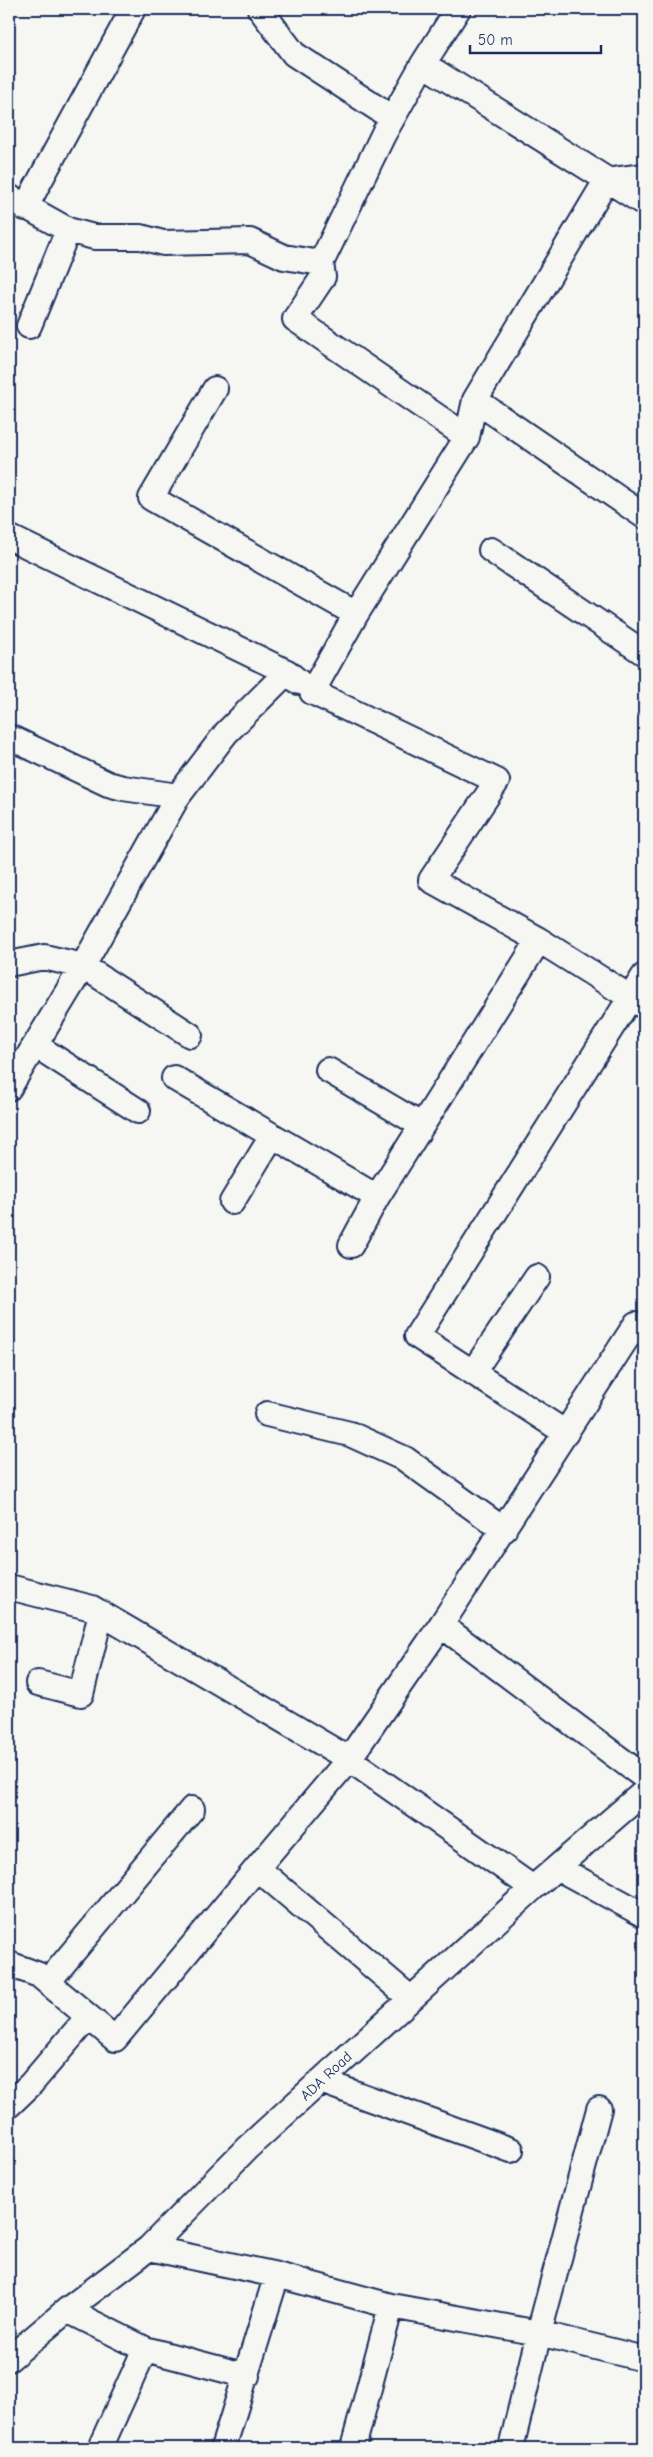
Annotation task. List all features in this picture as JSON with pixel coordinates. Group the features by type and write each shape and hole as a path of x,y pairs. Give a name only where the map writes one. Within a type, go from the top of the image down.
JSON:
{"street":[{"path":"133,9 17,202 68,230 94,237 141,237 162,243 250,241 284,257 320,263"},
{"path":"260,9 294,54 392,118"},
{"path":"458,9 392,118 320,263 323,277 295,319 467,437"},
{"path":"423,64 606,181 644,203"},
{"path":"606,181 644,176"},
{"path":"312,692 356,614 467,437 475,400 606,181"},
{"path":"29,326 68,230"},
{"path":"216,389 151,498 356,614"},
{"path":"475,400 644,516"},
{"path":"9,538 287,672 312,692 497,781 431,880 538,940 638,1002"},
{"path":"491,550 644,653"},
{"path":"9,1088 83,966 178,796 226,733 287,672"},
{"path":"9,737 108,784 178,796"},
{"path":"350,1245 421,1125 538,940"},
{"path":"9,964 44,956 83,966 190,1036"},
{"path":"566,1433 417,1336 638,1002 644,976"},
{"path":"35,1045 138,1110"},
{"path":"328,1070 421,1125"},
{"path":"174,1078 377,1197"},
{"path":"232,1202 272,1136"},
{"path":"472,1372 537,1276"},
{"path":"9,1964 39,1975 115,2039 349,1759 504,1530 636,1324"},
{"path":"267,1414 350,1434 405,1458 504,1530"},
{"path":"9,1587 92,1608 349,1759 533,1888"},
{"path":"38,1683 81,1694 100,1613"},
{"path":"441,1625 644,1777"},
{"name":"ADA Road","path":"9,2359 67,2310 149,2248 247,2148 410,1998 533,1888 635,1813 644,1792"},
{"path":"48,1982 192,1809"},
{"path":"257,1868 410,1998"},
{"path":"558,1868 644,1914"},
{"path":"9,2105 30,2085 88,2017"},
{"path":"320,2081 511,2150"},
{"path":"511,2448 539,2333 599,2108"},
{"path":"149,2248 277,2275 391,2306 539,2333 644,2359"},
{"path":"223,2448 277,2275"},
{"path":"353,2448 391,2306"},
{"path":"67,2310 145,2349 247,2376"},
{"path":"100,2448 145,2349"}]}
